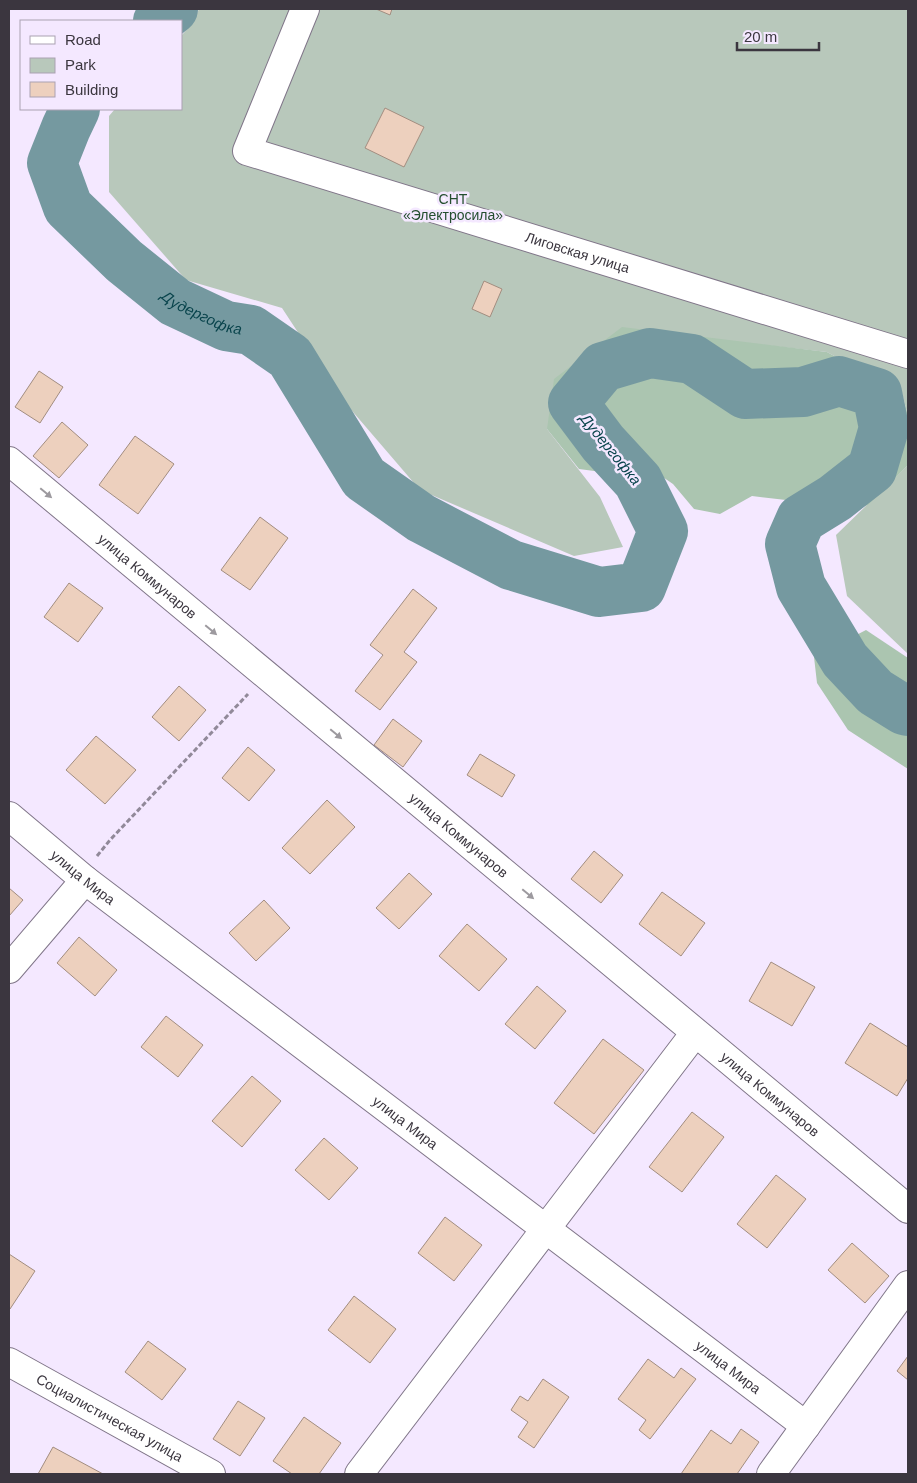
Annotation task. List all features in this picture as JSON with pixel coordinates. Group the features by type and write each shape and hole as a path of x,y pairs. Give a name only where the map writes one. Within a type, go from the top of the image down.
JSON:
{"street":[{"name":"Лиговская улица","path":"305,9 247,152 908,354"},
{"name":"улица Коммунаров","path":"9,461 908,1209"},
{"name":"улица Мира","path":"9,816 85,880 806,1426"},
{"path":"9,969 85,880"},
{"path":"359,1474 695,1033"},
{"path":"771,1474 908,1285"},
{"name":"Социалистическая улица","path":"9,1362 211,1474"}],"path":[{"path":"85,880 91,864 110,840 266,675"}],"green space":[{"name":"СНТ «Электросила»","path":"199,9 908,9 908,416 902,393 827,352 747,343 547,429 600,497 623,547 574,556 420,490 341,398 282,308 186,280 109,192 109,116 114,110 182,110 182,35 191,25"},
{"path":"622,327 827,352 902,393 908,416 908,465 868,505 825,516 786,500 752,496 720,514 694,509 673,484 648,467 617,474 579,469 547,429 554,379"},
{"path":"908,465 908,654 847,596 836,535"},
{"path":"866,630 908,658 908,769 848,730 817,683 814,657"}],"building":[{"path":"376,9 392,9 390,15"},
{"path":"385,108 424,127 404,167 365,148"},
{"path":"484,281 502,289 490,317 472,309"},
{"path":"39,371 63,387 40,423 15,407"},
{"path":"62,422 88,445 59,478 33,456"},
{"path":"135,436 174,464 138,514 99,485"},
{"path":"260,517 288,538 250,590 221,570"},
{"path":"69,583 103,608 78,642 44,617"},
{"path":"413,589 437,608 404,652 417,662 380,710 355,691 383,655 370,645"},
{"path":"179,686 206,710 179,741 152,717"},
{"path":"393,719 422,741 403,767 374,745"},
{"path":"96,736 136,770 105,804 66,770"},
{"path":"248,747 275,770 249,801 222,778"},
{"path":"480,754 515,775 502,797 467,775"},
{"path":"327,800 355,827 310,874 282,848"},
{"path":"594,851 623,875 601,903 571,879"},
{"path":"409,873 432,894 399,929 376,908"},
{"path":"9,888 23,900 9,916"},
{"path":"662,892 705,923 681,956 639,924"},
{"path":"264,900 290,928 256,961 229,933"},
{"path":"467,924 507,959 479,991 439,956"},
{"path":"79,937 117,970 95,996 57,963"},
{"path":"771,962 815,987 792,1026 749,1001"},
{"path":"537,986 566,1011 535,1049 505,1024"},
{"path":"166,1016 203,1045 178,1077 141,1047"},
{"path":"870,1023 908,1047 908,1078 897,1096 845,1063"},
{"path":"603,1039 644,1070 594,1134 554,1103"},
{"path":"252,1076 281,1101 242,1147 212,1121"},
{"path":"692,1112 724,1137 682,1192 649,1167"},
{"path":"324,1138 358,1168 329,1200 295,1170"},
{"path":"776,1175 806,1199 767,1248 737,1224"},
{"path":"445,1217 482,1245 454,1281 418,1253"},
{"path":"852,1243 889,1276 865,1303 828,1270"},
{"path":"9,1254 35,1271 10,1309 9,1309"},
{"path":"354,1296 396,1329 370,1363 328,1330"},
{"path":"148,1341 186,1369 162,1400 125,1372"},
{"path":"908,1356 908,1380 897,1371"},
{"path":"648,1359 674,1378 681,1368 696,1379 650,1439 639,1430 646,1420 618,1399"},
{"path":"543,1379 569,1397 534,1448 518,1437 528,1422 511,1410 520,1396 528,1401"},
{"path":"238,1401 265,1418 240,1456 213,1439"},
{"path":"304,1417 341,1443 319,1474 292,1474 273,1461"},
{"path":"741,1429 759,1442 737,1474 681,1474 711,1430 731,1444"},
{"path":"53,1447 103,1474 38,1474"}],"waterway":[{"name":"Дудергофка","path":"159,20 173,9"},
{"name":"Дудергофка","path":"75,110 52,163 68,207 124,261 175,302 226,326 251,330 290,357 364,478 421,518 511,565 599,592 641,587 663,531 638,481 603,443 573,403 603,367 650,353 692,359 745,394 803,392 839,381 877,393 884,428 872,469 835,498 801,519 790,544 801,587 845,660 875,692 908,711"}]}
